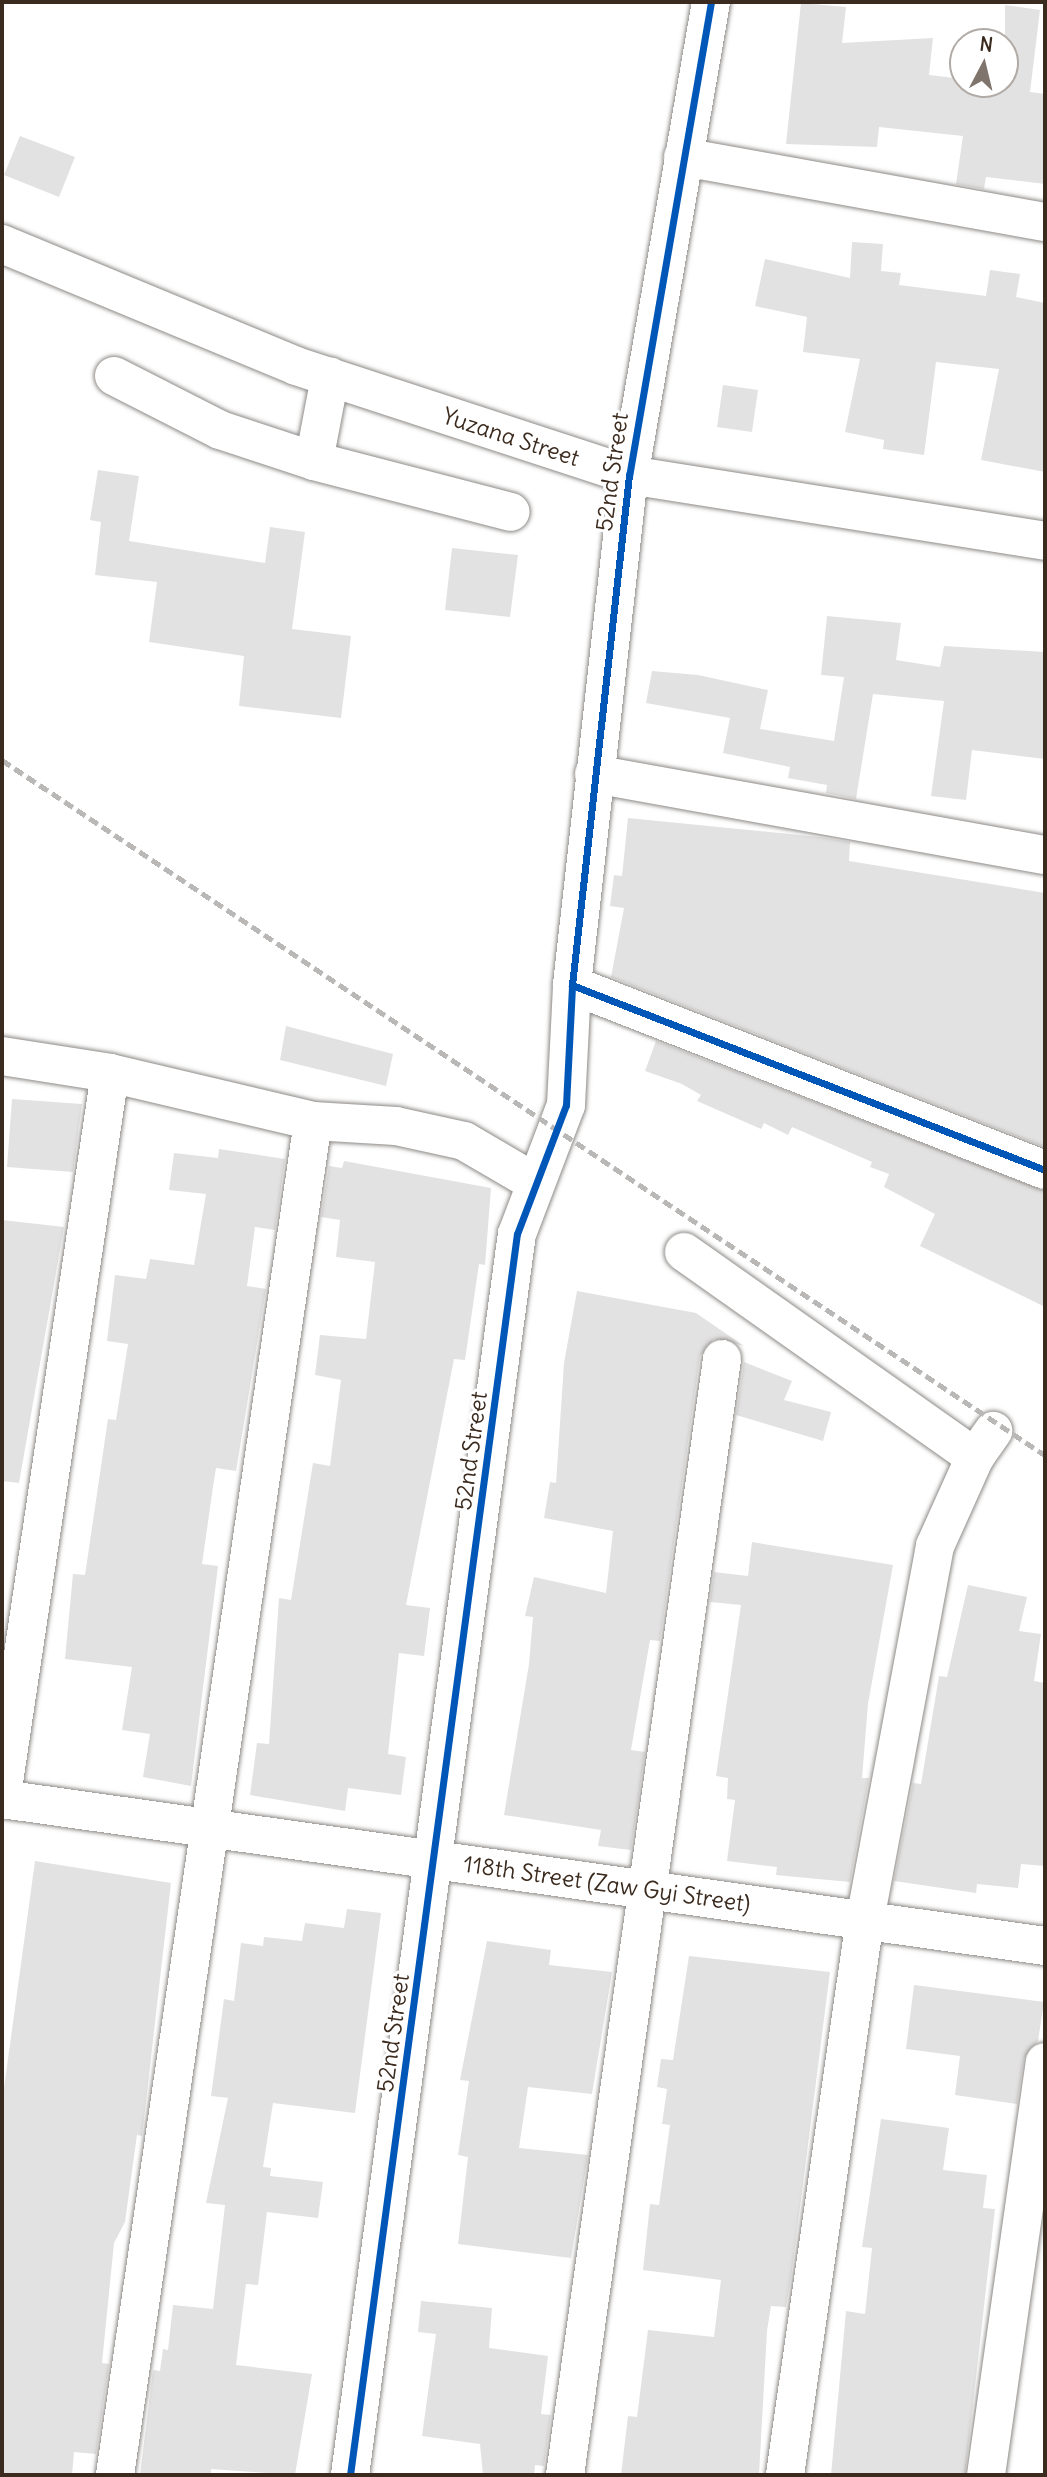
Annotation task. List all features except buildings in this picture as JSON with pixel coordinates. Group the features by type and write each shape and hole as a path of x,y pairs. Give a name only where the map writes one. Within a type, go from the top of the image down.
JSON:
{"street":[{"name":"52nd Street","path":"350,2475 436,1861 517,1234 566,1105 573,967 629,475 710,2"},
{"path":"683,157 1045,222"},
{"name":"Yuzana Street","path":"2,244 330,377 629,475 1045,541"},
{"path":"114,376 220,430 314,461 511,512"},
{"path":"314,461 330,377"},
{"path":"594,774 1045,855"},
{"path":"573,967 1045,1170"},
{"path":"2,1056 110,1073 313,1121 396,1126 464,1141 536,1183"},
{"path":"2,1797 110,1073"},
{"path":"115,2475 206,1826 313,1121"},
{"path":"684,1252 984,1444 935,1546 865,1919 785,2475"},
{"path":"565,2475 651,1889 722,1359"},
{"name":"118th Street (Zaw Gyi Street)","path":"2,1797 436,1861 1045,1945"},
{"path":"986,2475 1045,2062"}],"railway":[{"path":"2,760 1045,1455"}],"cycle path":[{"path":"711,2 629,475 572,985 1045,1170"},
{"path":"350,2475 517,1234 566,1105 572,985"}]}
